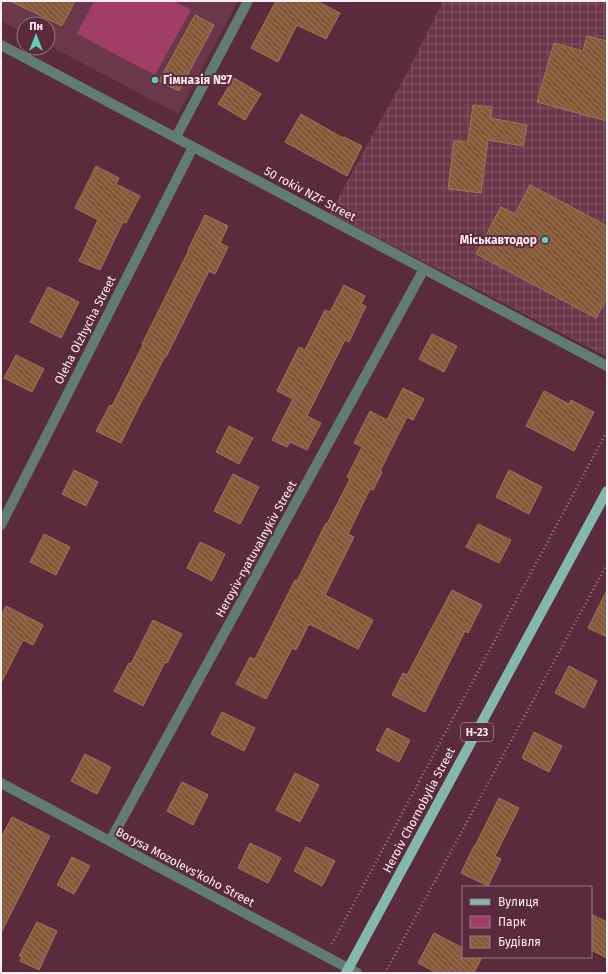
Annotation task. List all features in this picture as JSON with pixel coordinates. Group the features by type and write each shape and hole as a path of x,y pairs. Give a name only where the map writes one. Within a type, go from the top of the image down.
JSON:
{"main road":[{"name":"Heroiv Chornobylia Street","path":"350,972 607,491"}],"street":[{"path":"176,137 248,1"},
{"name":"50 rokiv NZF Street","path":"1,45 607,366"},
{"name":"Oleha Olzhycha Street","path":"1,525 193,147"},
{"name":"Heroyiv-ryatuvalnykiv Street","path":"110,841 424,269"},
{"name":"Borysa Mozolevs'koho Street","path":"1,783 325,956 350,972"}],"path":[{"path":"325,956 607,431"},
{"path":"385,973 607,564"}],"shaded area":[{"name":"Гімназія №7","path":"1,1 238,1 178,114 56,49 56,16 16,16 16,29 1,21"},
{"path":"443,1 607,1 607,357 330,213 409,69"}],"green space":[{"path":"94,1 174,1 191,10 155,75 77,34"}],"building":[{"path":"10,1 75,1 62,26 56,23 56,16 41,16"},
{"path":"276,1 317,1 340,13 326,39 297,25 278,62 251,48"},
{"path":"195,15 214,25 179,91 159,81"},
{"path":"587,36 607,41 607,121 537,102 554,43 583,51"},
{"path":"234,78 261,94 245,120 218,104"},
{"path":"473,105 492,107 490,118 527,125 523,146 488,140 481,193 448,189 454,141 468,142"},
{"path":"301,114 343,138 344,137 362,146 347,176 285,142"},
{"path":"96,166 119,178 116,184 140,196 126,223 123,222 100,270 79,261 98,220 75,208"},
{"name":"Міськавтодор","path":"530,185 607,226 607,298 596,318 476,254 501,207 515,214"},
{"path":"205,215 228,226 220,243 228,247 215,274 209,271 121,443 96,431 110,405 112,406 143,345 142,344"},
{"path":"344,285 365,296 361,304 366,306 349,342 345,340 307,416 321,423 307,450 290,442 287,447 272,440 293,399 277,391 299,347 305,350 325,310 330,312"},
{"path":"48,287 79,302 61,338 30,322"},
{"path":"432,334 457,346 444,372 419,359"},
{"path":"16,355 44,369 32,392 4,378"},
{"path":"403,388 424,399 413,420 407,417 380,471 382,472 373,490 370,489 348,534 354,537 325,595 373,620 358,649 309,624 296,650 292,648 266,699 236,684 250,657 255,659 295,580 297,581 350,479 347,477 362,447 354,443 370,411 387,420"},
{"path":"544,391 569,404 571,400 594,412 574,451 526,426"},
{"path":"229,426 253,438 239,464 216,452"},
{"path":"74,470 98,482 86,506 62,494"},
{"path":"509,470 542,487 529,514 496,497"},
{"path":"233,474 259,487 240,524 214,511"},
{"path":"478,524 511,540 499,563 466,547"},
{"path":"44,534 70,547 56,575 30,562"},
{"path":"200,542 225,554 212,581 187,568"},
{"path":"452,590 482,605 468,633 465,631 425,712 392,695 403,673 407,675"},
{"path":"607,590 607,637 588,628"},
{"path":"6,606 43,625 33,645 23,640 1,683 1,616"},
{"path":"153,620 182,634 167,663 165,662 143,706 114,691 129,663 131,664"},
{"path":"569,666 597,681 584,708 555,693"},
{"path":"222,712 255,728 244,751 211,734"},
{"path":"387,728 410,740 399,762 376,750"},
{"path":"534,732 562,746 549,772 522,758"},
{"path":"85,754 111,767 97,794 71,781"},
{"path":"295,773 319,785 300,822 276,810"},
{"path":"182,782 208,795 193,825 167,811"},
{"path":"499,798 519,808 495,856 501,859 488,886 461,873"},
{"path":"12,817 50,836 1,933 1,838"},
{"path":"250,843 281,858 268,883 238,868"},
{"path":"306,847 335,861 322,886 294,871"},
{"path":"72,857 90,866 74,894 57,885"},
{"path":"592,914 607,922 607,958 592,950"},
{"path":"37,922 57,931 39,970 20,961 22,957 19,956"},
{"path":"434,933 462,947 462,958 482,958 474,973 437,973 418,963"}],"place":[{"name":"Гімназія №7","path":"155,80"},
{"name":"Міськавтодор","path":"545,240"}]}
